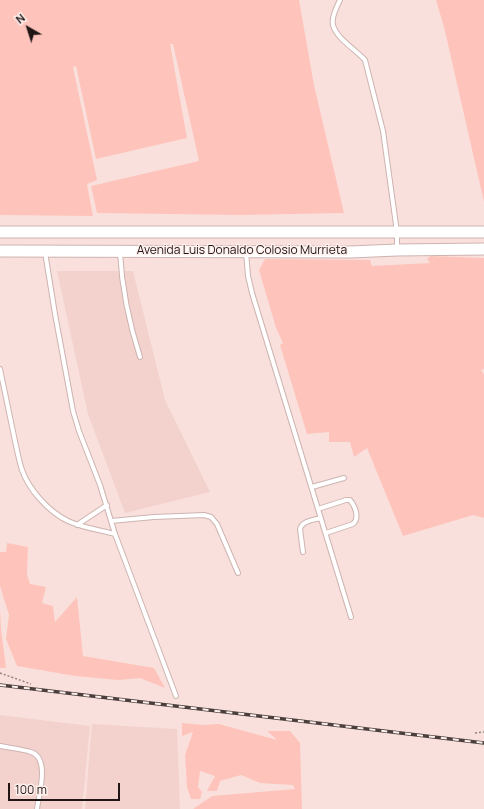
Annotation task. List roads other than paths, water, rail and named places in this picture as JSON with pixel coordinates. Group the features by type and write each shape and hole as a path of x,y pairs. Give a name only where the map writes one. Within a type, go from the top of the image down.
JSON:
{"main road":[{"name":"Avenida Luis Donaldo Colosio Murrieta","path":"0,232 484,232"},
{"path":"45,232 45,251"},
{"name":"Avenida Luis Donaldo Colosio Murrieta","path":"0,251 120,250 350,252 484,249"}],"lane":[{"path":"340,0 333,19 333,25 348,47 365,60 383,131 397,232 397,250"},
{"path":"120,250 126,308 140,357"},
{"path":"45,251 54,314 73,411 115,534 176,696"},
{"path":"246,252 248,276 252,293 351,617"},
{"path":"0,369 22,471 38,497 50,509 77,525 115,534"},
{"path":"312,487 344,478"},
{"path":"318,509 350,500 353,503 358,517 357,521 353,524 326,533"},
{"path":"77,525 106,505"},
{"path":"111,521 161,516 204,515 211,517 216,524 238,573"},
{"path":"303,552 300,526 303,523 321,518"},
{"path":"0,746 32,752 40,758 42,768 37,809"}],"railway":[{"path":"0,685 484,743"}]}
